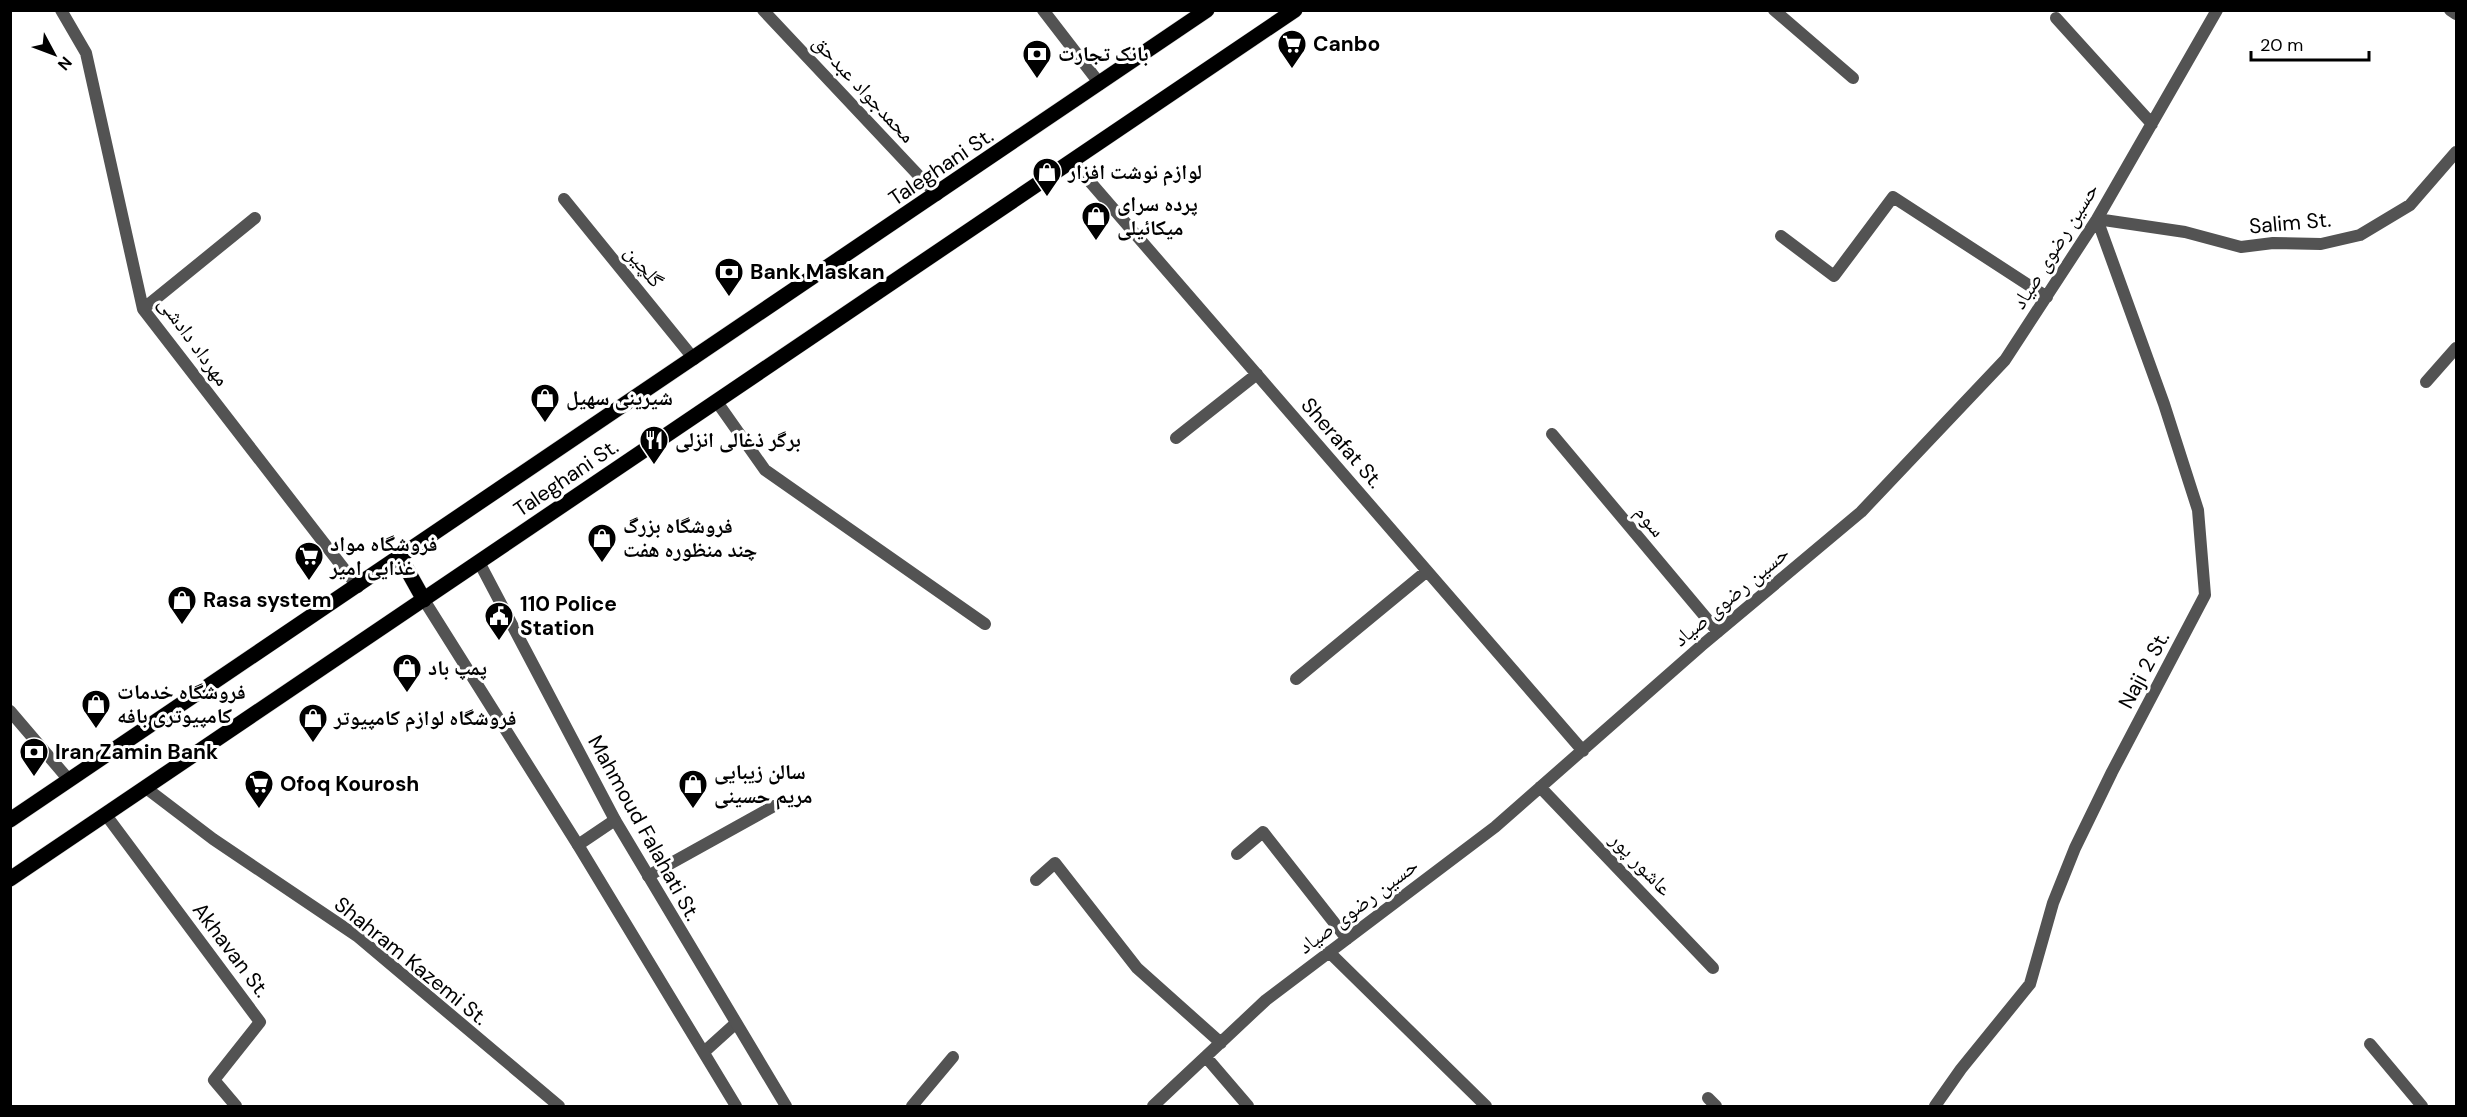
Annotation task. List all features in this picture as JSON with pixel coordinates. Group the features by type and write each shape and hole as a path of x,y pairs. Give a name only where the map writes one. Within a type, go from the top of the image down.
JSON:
{"main road":[{"name":"Taleghani St.","path":"10,820 358,587 1207,10"},
{"name":"Taleghani St.","path":"10,879 1295,10"},
{"path":"399,557 424,600"}],"street":[{"name":"مهرداد دادشی","path":"61,10 86,53 143,309 358,587"},
{"name":"محمدجواد عبدحق","path":"763,10 937,195"},
{"path":"1043,10 1100,84"},
{"path":"1774,10 1853,78"},
{"name":"حسین رضوی صیاد","path":"1153,1107 1266,1000 1495,827 1718,632 1862,512 2005,360 2097,219 2217,10"},
{"path":"2450,10 2457,14"},
{"path":"2056,18 2152,124"},
{"name":"Salim St.","path":"2097,219 2185,232 2241,247 2273,243 2321,244 2360,235 2410,205 2457,152"},
{"name":"Sherafat St.","path":"1072,161 1582,751"},
{"path":"1781,236 1834,276 1893,197 2047,297"},
{"name":"گلچین","path":"564,198 694,359"},
{"path":"143,309 255,219"},
{"name":"Naji 2 St.","path":"1935,1107 1961,1069 2030,984 2053,903 2075,848 2112,772 2205,595 2198,510 2164,404 2097,219"},
{"path":"2426,382 2457,348"},
{"path":"1176,438 1257,374"},
{"path":"717,402 765,470 985,624"},
{"name":"سوم","path":"1552,434 1718,632"},
{"name":"Mahmoud Falahati St.","path":"479,562 615,820 786,1107"},
{"path":"1296,680 1427,571"},
{"path":"424,600 578,845 736,1107"},
{"path":"10,711 69,780"},
{"name":"عاشور پور","path":"1540,787 1713,968"},
{"name":"Shahram Kazemi St.","path":"146,788 213,839 357,936 559,1107"},
{"path":"648,876 774,806"},
{"name":"Akhavan St.","path":"106,815 260,1022 214,1080 236,1107"},
{"path":"578,845 615,820"},
{"path":"1238,854 1263,832 1347,939"},
{"path":"1036,880 1055,862 1137,968 1221,1042"},
{"path":"1329,952 1486,1106"},
{"path":"704,1052 735,1024"},
{"path":"2370,1044 2422,1107"},
{"path":"912,1107 953,1057"},
{"path":"1206,1057 1248,1107"}],"place":[{"name":"Canbo","path":"1292,70"},
{"name":"بانک تجارت","path":"1037,80"},
{"name":"لوازم نوشت افزار","path":"1047,198"},
{"name":"پرده سرای میکائیلی","path":"1096,242"},
{"name":"Bank Maskan","path":"729,298"},
{"name":"شیرینی سهیل","path":"545,424"},
{"name":"برگر ذغالی انزلی","path":"654,466"},
{"name":"فروشگاه بزرگ چند منظوره هفت","path":"602,564"},
{"name":"فروشگاه مواد غذایی امیر","path":"309,582"},
{"name":"Rasa system","path":"182,626"},
{"name":"110 Police Station","path":"499,642"},
{"name":"پمپ باد","path":"407,694"},
{"name":"فروشگاه خدمات کامپیوتری بافه","path":"96,730"},
{"name":"فروشگاه لوازم کامپیوتر","path":"313,744"},
{"name":"Iran Zamin Bank","path":"34,778"},
{"name":"Ofoq Kourosh","path":"259,810"},
{"name":"سالن زیبایی مریم حسینی","path":"693,810"}]}
